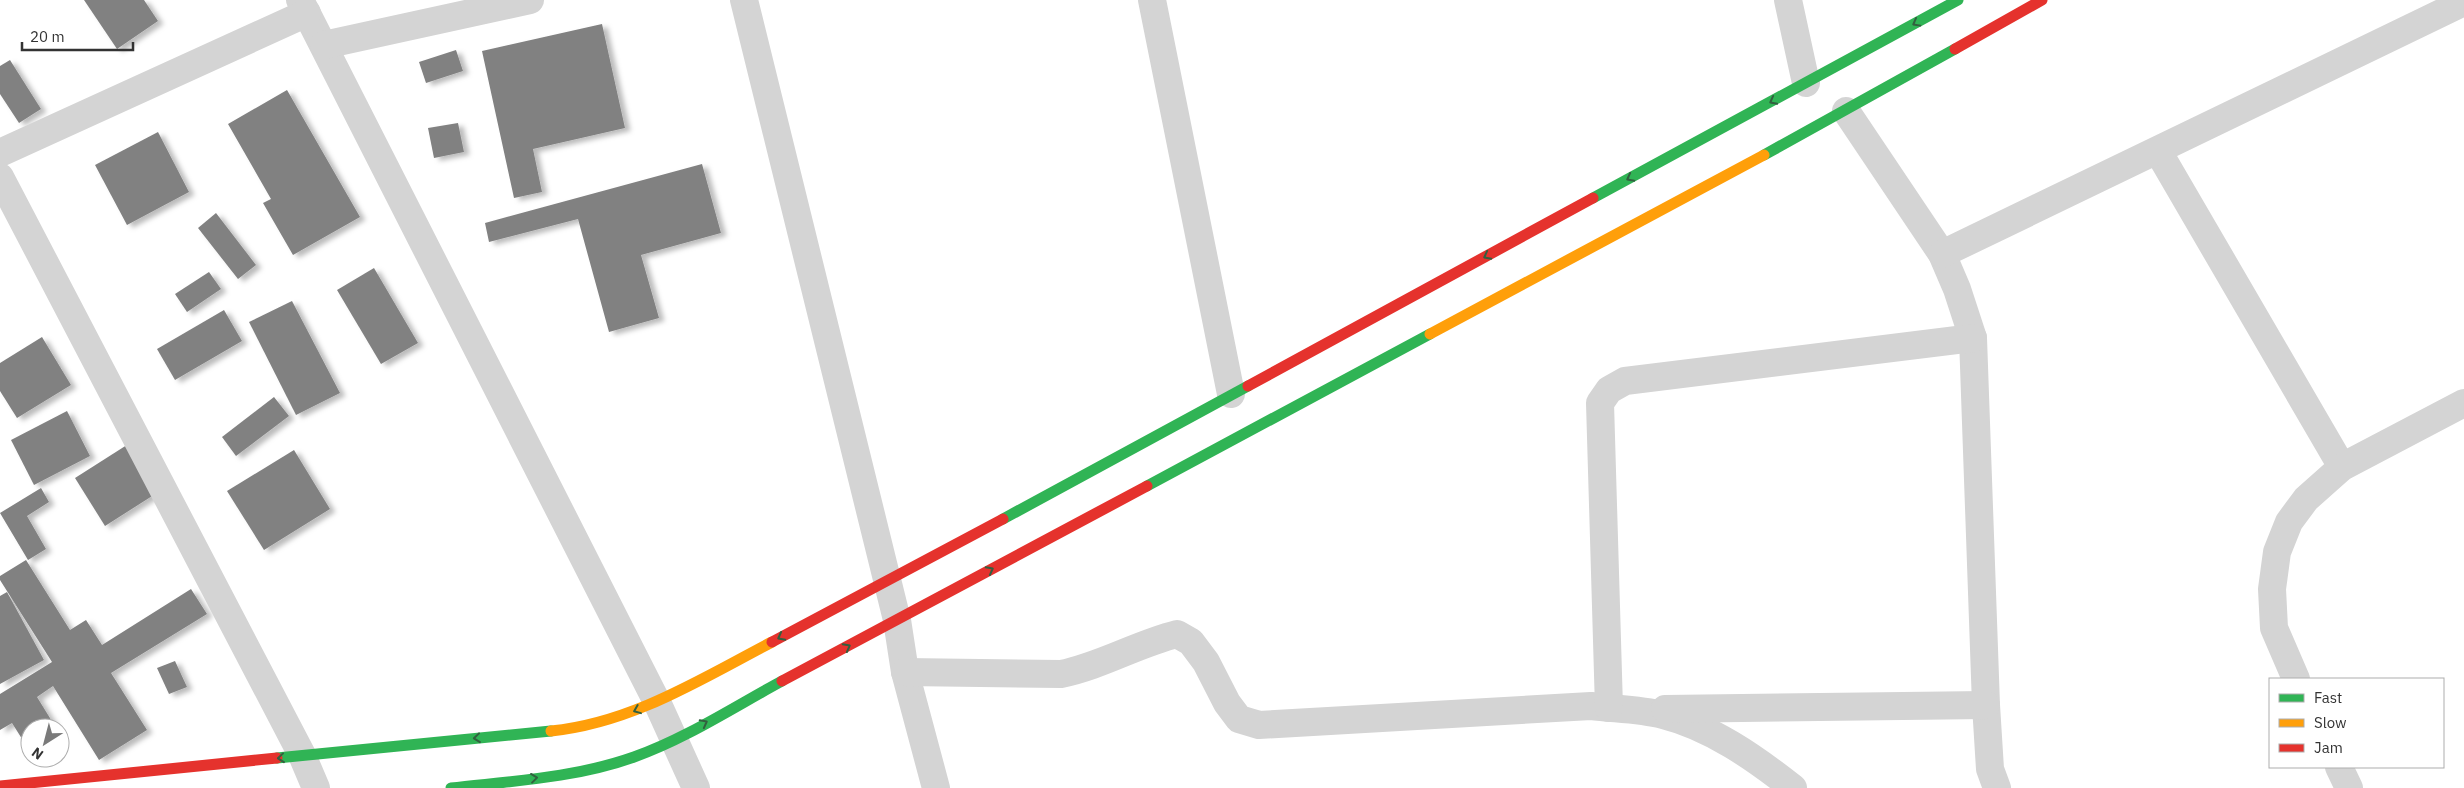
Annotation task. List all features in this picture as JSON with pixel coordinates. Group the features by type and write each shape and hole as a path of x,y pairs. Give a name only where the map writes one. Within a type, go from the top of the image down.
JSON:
{"street":[{"path":"324,45 530,0"},
{"path":"744,0 897,620 905,672 936,788"},
{"path":"1152,0 1232,394"},
{"path":"1788,0 1806,83"},
{"path":"0,786 584,726 614,719 657,702 887,582 1958,0"},
{"path":"451,788 576,773 634,757 674,739 1846,111 2042,0"},
{"path":"1942,254 2464,2"},
{"path":"0,153 303,6 657,702 696,788"},
{"path":"1846,111 1942,254 1957,289 1973,338 1986,706 1990,769 1998,788"},
{"path":"2158,151 2342,467"},
{"path":"0,177 302,755 316,788"},
{"path":"1618,709 1600,403 1609,390 1625,381 1973,338"},
{"path":"2296,678 2274,628 2272,589 2277,552 2289,522 2306,500 2342,467 2464,403"},
{"path":"905,672 1061,674 1082,670 1121,653 1177,634 1191,642 1206,662 1238,720 1259,725 1591,706 1618,709 1664,715 1698,728 1766,767 1793,788"},
{"path":"1618,709 1986,706"},
{"path":"2339,768 2349,788"}],"building":[{"path":"84,0 144,0 158,21 117,49"},
{"path":"602,24 625,128 533,149 542,192 514,198 482,51"},
{"path":"456,50 463,71 426,83 419,62"},
{"path":"10,60 41,109 19,123 0,94 0,66"},
{"path":"287,90 360,217 293,255 263,203 271,199 228,124"},
{"path":"458,123 464,152 434,158 428,128"},
{"path":"158,132 189,192 127,225 95,165"},
{"path":"702,164 721,233 641,255 659,318 609,332 578,219 489,242 485,223"},
{"path":"216,213 256,265 238,279 198,228"},
{"path":"374,268 418,343 381,364 337,290"},
{"path":"209,272 221,289 187,312 175,294"},
{"path":"292,301 340,393 296,415 249,322"},
{"path":"224,310 242,341 175,380 157,349"},
{"path":"42,337 71,385 17,418 0,391 0,363"},
{"path":"274,397 289,416 236,456 222,437"},
{"path":"67,411 90,456 34,485 11,440"},
{"path":"130,443 160,491 105,526 75,478"},
{"path":"294,450 330,509 264,550 227,491"},
{"path":"41,488 49,502 27,516 46,549 28,560 0,513"},
{"path":"26,560 70,630 86,620 102,645 191,589 207,614 111,673 147,730 99,760 53,686 37,697 50,718 20,718 20,736 12,723 0,730 0,694 52,662 0,580 0,576"},
{"path":"7,592 44,660 0,684 0,596"},
{"path":"175,661 187,687 169,694 157,668"}],"traffic: fast":[{"path":"1593,198 1958,0"},
{"path":"1764,155 1955,49"},
{"path":"1147,486 1430,334"},
{"path":"1003,519 1248,386"},
{"path":"451,788 566,774 589,770 634,757 691,732 782,681"},
{"path":"277,758 551,731"}],"traffic: slow":[{"path":"1430,334 1764,155"},
{"path":"551,731 610,719 638,709 692,684 772,642"}],"traffic: jam":[{"path":"1955,49 2042,0"},
{"path":"1248,386 1593,198"},
{"path":"782,681 1147,486"},
{"path":"772,642 1003,519"},
{"path":"0,786 277,758"}]}
